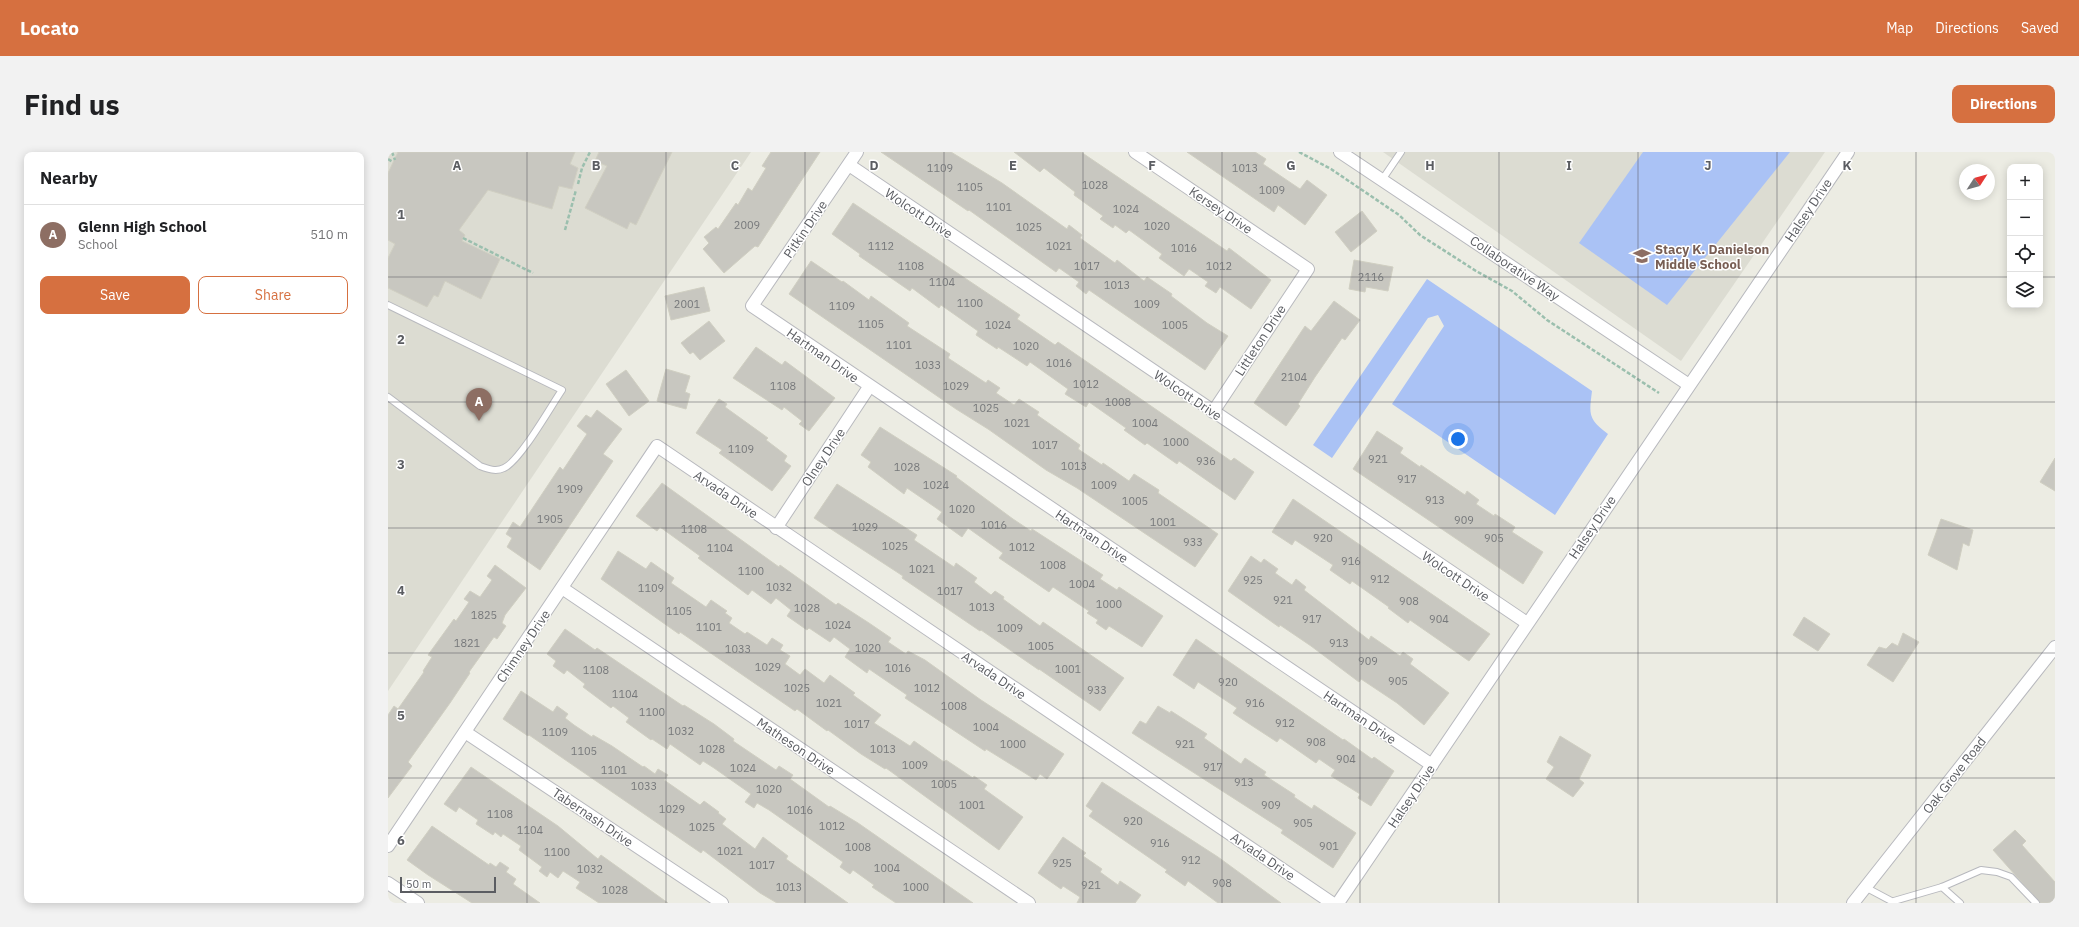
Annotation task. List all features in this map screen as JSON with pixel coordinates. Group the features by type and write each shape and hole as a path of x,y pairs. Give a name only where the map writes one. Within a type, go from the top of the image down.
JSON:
{"street":[{"name":"Pitkin Drive","path":"752,306 857,152"},
{"name":"Kersey Drive","path":"1135,152 1308,269"},
{"name":"Collaborative Way","path":"1340,152 1689,385"},
{"name":"Halsey Drive","path":"1338,903 1848,152"},
{"name":"Wolcott Drive","path":"849,165 1527,623"},
{"name":"Littleton Drive","path":"1213,412 1308,269"},
{"name":"Hartman Drive","path":"752,306 869,387 1432,765"},
{"name":"Olney Drive","path":"776,528 869,387"},
{"name":"Arvada Drive","path":"657,446 1332,903"},
{"name":"Chimney Drive","path":"388,846 657,446"},
{"name":"Matheson Drive","path":"562,588 1029,903"},
{"name":"Oak Grove Road","path":"1853,903 2055,647"},
{"name":"Tabernash Drive","path":"465,732 722,903"},
{"path":"388,883 418,903"}],"lane":[{"path":"1382,180 1401,152"},
{"path":"388,305 562,390 515,460 503,469 495,470 480,466 388,397"},
{"path":"1865,887 1895,902 1942,887 1981,870 1997,872 2011,877 2036,903"},
{"path":"1942,887 1960,903"}],"path":[{"path":"388,159 394,161 392,152"},
{"path":"578,184 582,168 590,152"},
{"path":"1299,152 1327,166 1399,215 1420,235 1476,272 1512,291 1547,320 1659,393"},
{"path":"566,230 576,190"},
{"path":"463,238 533,272"}],"shaded area":[{"path":"388,152 751,152 388,691"},
{"name":"Stacy K. Danielson Middle School","path":"1383,152 1825,152 1681,361"}],"water":[{"path":"1643,152 1790,152 1667,305 1579,243"},
{"path":"1427,279 1592,391 1590,406 1591,416 1601,429 1608,434 1555,515 1392,404 1444,326 1438,315 1428,318 1332,458 1313,445"}],"building":[{"path":"398,152 575,152 570,164 578,168 572,189 559,186 552,209 488,190 459,230 465,235 462,241 500,259 481,299 445,281 438,297 434,295 427,307 388,288 388,258 395,244 388,240 388,173"},
{"path":"599,152 672,152 636,225 630,222 627,229 585,208 607,166 595,161"},
{"path":"771,152 820,152 758,247 755,246 724,273 703,249 709,243 704,237 716,227 718,229 736,203 738,205 748,188 752,191 766,168 762,166"},
{"path":"881,152 951,152 1002,183 1067,229 1069,225 1082,235 1080,238 1115,263 1117,260 1144,281 1147,277 1172,294 1171,296 1207,323 1228,336 1205,370 1089,290 1086,294 1076,286 1079,282 1059,268 1056,272 969,210 968,211"},
{"path":"1014,152 1081,152 1227,251 1229,248 1271,280 1251,309 1220,287 1216,293 1205,286 1208,282 1189,269 1184,276 1159,258 1162,254 1129,230 1126,233 1115,225 1113,228 1100,219 1103,216 1074,195 1075,192 1044,168 1040,172"},
{"path":"1187,152 1255,152 1266,159 1263,164 1300,189 1307,180 1327,195 1305,225 1278,205 1274,212"},
{"path":"853,203 1020,315 1017,319 1055,345 1058,342 1231,461 1234,458 1254,472 1235,500 1179,461 1177,464 1147,443 1145,445 1124,430 1126,428 1089,402 1086,407 1065,394 1068,389 1030,362 1027,366 998,347 997,349 976,335 978,331 941,305 939,308 912,288 910,291 859,256 860,254 832,234"},
{"path":"1362,211 1377,231 1351,252 1335,232"},
{"path":"1354,260 1393,267 1388,291 1366,287 1365,292 1349,289"},
{"path":"811,261 842,282 843,281 869,300 871,296 909,323 907,326 950,354 948,358 986,383 988,380 1000,388 996,393 1014,405 1019,399 1039,412 1037,415 1080,445 1078,449 1102,465 1103,463 1129,481 1134,474 1159,490 1158,493 1218,534 1195,567 1077,488 1046,470 789,294"},
{"path":"704,287 710,311 671,320 665,296"},
{"path":"1334,301 1360,320 1345,340 1342,338 1315,377 1298,404 1300,406 1286,426 1254,403 1305,326 1311,331"},
{"path":"709,321 725,341 700,360 693,352 690,354 681,343"},
{"path":"756,347 782,365 785,361 835,398 809,431 799,424 802,421 784,407 782,410 733,378"},
{"path":"666,369 690,376 685,392 690,394 686,409 657,401"},
{"path":"626,370 649,401 629,416 606,384"},
{"path":"719,399 727,404 725,407 768,438 766,440 787,456 784,461 791,466 772,491 719,453 722,450 696,433"},
{"path":"597,410 622,429 603,454 613,461 540,570 507,547 512,538 506,534 513,522 520,527 560,467 563,470 587,434 577,426 586,415 591,418"},
{"path":"880,427 957,476 956,477 1031,531 1032,529 1103,575 1100,579 1117,590 1119,587 1163,616 1142,647 1109,626 1106,630 1096,623 1098,620 1087,613 1089,611 1053,587 1049,592 999,558 1003,553 968,528 962,537 937,519 942,512 907,488 904,494 868,467 871,462 861,455"},
{"path":"1377,431 1403,448 1400,453 1420,467 1421,465 1465,495 1467,491 1479,500 1476,504 1515,527 1512,532 1543,552 1523,584 1353,469"},
{"path":"2055,458 2055,491 2040,482"},
{"path":"662,483 779,567 780,565 836,605 838,603 891,638 888,642 906,654 908,651 925,660 981,700 1064,754 1047,779 1040,774 1036,780 986,749 985,751 905,698 907,695 869,669 867,673 845,657 850,649 834,637 830,642 809,628 807,630 787,616 791,610 776,598 771,604 752,590 748,595 698,558 700,556 660,527 657,531 636,516"},
{"path":"837,484 917,535 914,540 954,567 956,563 977,578 974,582 991,595 995,591 1004,597 1003,599 1040,626 1043,622 1124,678 1100,711 902,578 903,576 814,518"},
{"path":"1293,499 1490,634 1469,661 1410,620 1408,623 1388,608 1389,607 1352,581 1350,584 1330,570 1333,565 1295,540 1292,545 1272,532"},
{"path":"1941,519 1973,530 1969,546 1963,543 1957,570 1928,555"},
{"path":"618,551 646,569 651,562 674,578 671,583 706,607 711,600 727,611 725,613 732,618 729,623 745,634 747,632 767,645 772,638 783,645 780,650 790,656 785,664 800,675 805,669 824,683 830,675 855,693 853,695 881,715 874,723 910,746 914,741 944,762 946,760 973,778 974,776 987,785 984,789 1023,817 999,850 886,768 885,769 861,754 797,709 795,711 680,632 679,634 601,579"},
{"path":"1251,556 1261,563 1264,559 1278,569 1275,573 1292,585 1296,579 1306,587 1304,590 1369,640 1371,636 1400,656 1403,652 1413,659 1410,664 1449,693 1424,725 1397,703 1361,679 1359,682 1311,646 1280,625 1279,627 1228,591"},
{"path":"495,565 526,588 505,615 502,623 506,626 497,639 494,637 469,672 470,673 450,703 408,762 412,766 388,798 388,715 394,706 398,709 424,672 423,671 432,657 428,655 454,619 456,621 469,602 464,599 470,591 480,597 492,580 487,576"},
{"path":"1804,617 1830,634 1818,651 1793,635"},
{"path":"565,629 595,650 597,648 683,706 684,705 714,724 734,739 733,741 776,770 779,766 793,775 790,779 829,807 830,806 858,823 973,903 896,903 872,887 874,885 853,870 850,874 840,867 843,862 769,810 757,803 754,808 745,802 751,794 714,768 703,761 700,765 670,744 667,749 652,739 651,740 626,722 629,718 613,706 611,708 583,687 585,684 567,670 564,674 553,666 556,661 547,654"},
{"path":"1903,633 1919,642 1893,682 1867,665 1879,647 1886,649 1892,643 1898,646"},
{"path":"1196,639 1343,740 1344,739 1372,759 1374,757 1394,771 1371,806 1358,798 1360,794 1331,776 1335,770 1319,759 1316,763 1280,738 1277,742 1233,713 1237,708 1198,682 1194,689 1173,675"},
{"path":"521,691 553,712 557,706 568,714 565,718 574,725 592,737 593,735 612,746 655,774 658,769 668,775 664,780 700,805 704,801 719,812 718,813 726,819 722,824 755,849 763,837 788,856 786,859 848,903 777,903 760,893 703,850 701,853 529,735 528,736 503,719"},
{"path":"1158,706 1170,713 1171,711 1207,734 1204,738 1241,764 1245,758 1266,772 1264,775 1295,795 1294,797 1312,809 1314,805 1356,833 1333,868 1281,833 1283,830 1132,733 1140,721 1146,724"},
{"path":"1560,736 1591,755 1579,779 1584,783 1573,797 1546,779 1554,767 1547,762"},
{"path":"471,767 558,826 598,859 601,855 668,903 599,903 576,888 580,882 563,871 558,878 550,872 547,877 539,871 542,867 519,850 521,846 503,834 501,837 495,832 493,835 476,824 478,820 459,807 456,812 444,804"},
{"path":"1102,782 1218,857 1281,903 1218,903 1188,881 1185,886 1165,872 1167,870 1089,816 1093,811 1086,806"},
{"path":"432,826 489,865 490,863 496,867 500,862 509,868 506,872 516,879 513,884 540,903 472,903 428,875 407,860"},
{"path":"2015,830 2026,841 2022,845 2055,882 2055,903 2040,903 1993,850"},
{"path":"1063,837 1086,853 1083,856 1102,869 1100,872 1118,885 1120,881 1141,895 1135,903 1077,903 1080,897 1063,886 1061,889 1038,873"}],"place":[{"name":"Stacy K. Danielson Middle School","path":"1642,256"},
{"name":"Glenn High School","path":"479,421"}]}
